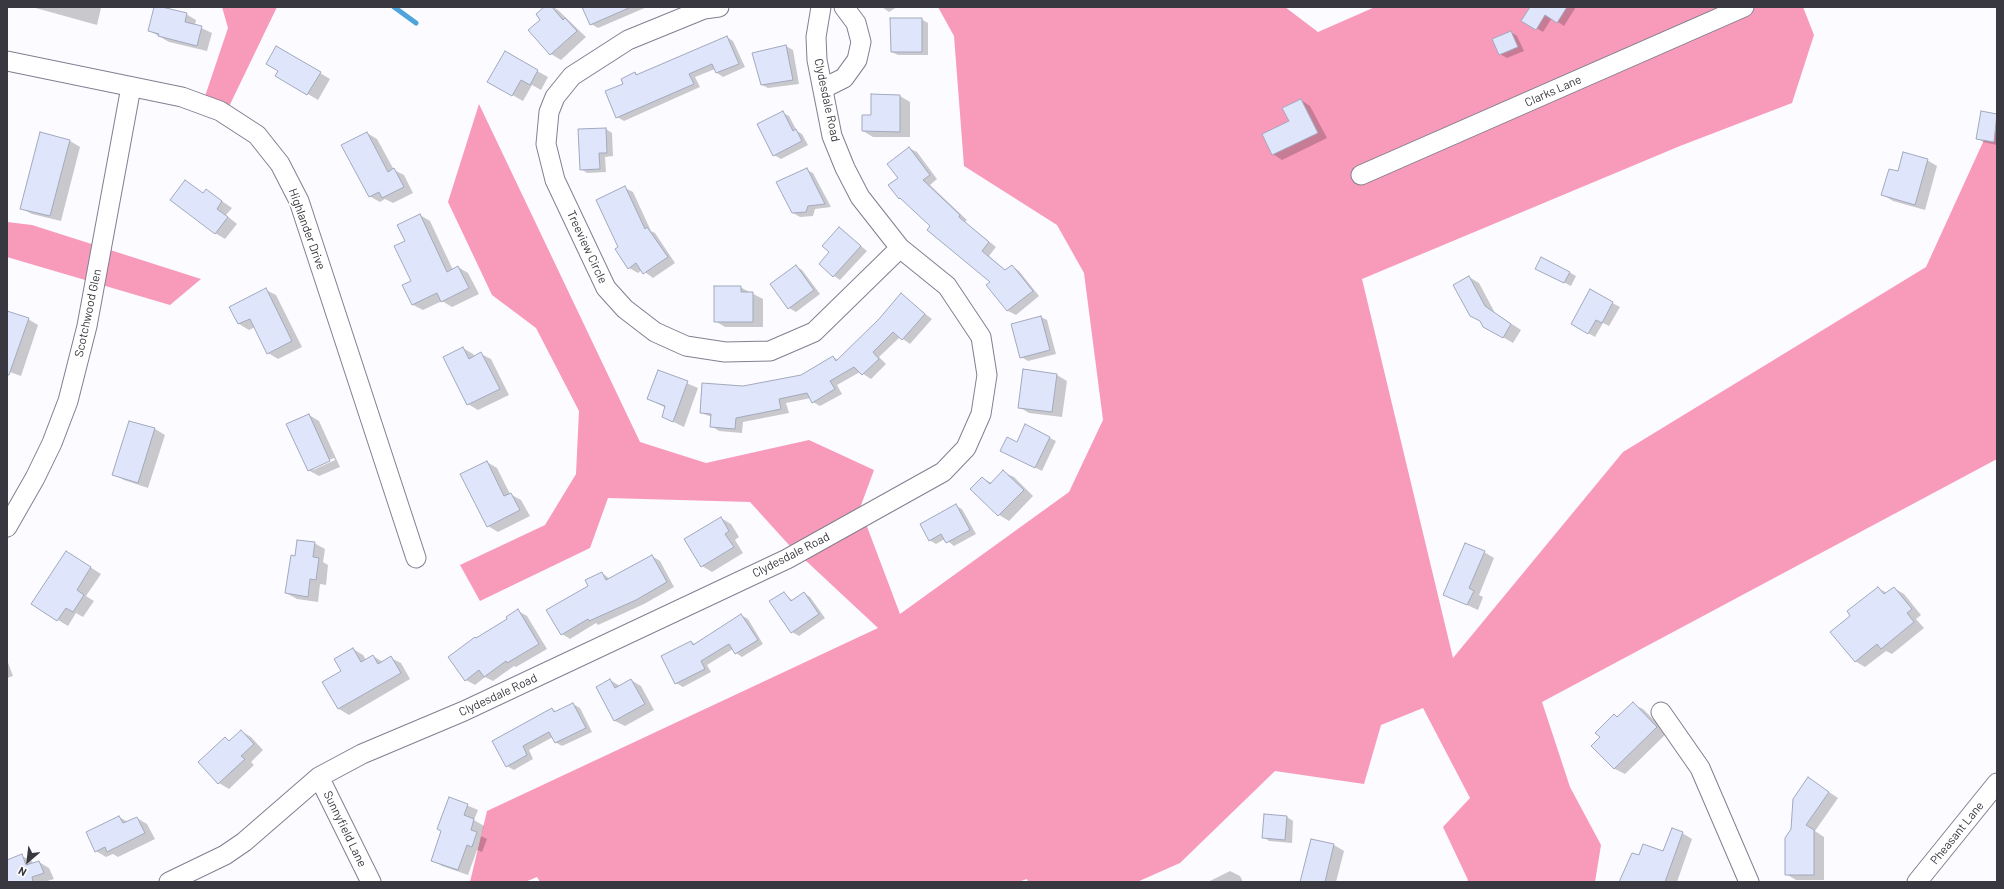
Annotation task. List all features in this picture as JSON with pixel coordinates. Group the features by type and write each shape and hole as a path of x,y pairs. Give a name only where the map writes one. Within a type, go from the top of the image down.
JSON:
{"street":[{"name":"Treeview Circle","path":"718,7 704,9 628,40 572,76 555,97 549,112 546,144 555,180 606,288 625,309 655,332 686,346 725,352 770,351 814,332 900,248"},
{"name":"Clydesdale Road","path":"169,882 225,856 244,842 319,777 362,754 464,711 787,560 943,472 966,448 981,414 987,375 981,337 947,286 900,248 860,197 845,168 832,136 824,88 817,60 816,37 821,7"},
{"path":"824,88 844,78 857,60 861,42 856,23 844,7"},
{"name":"Clarks Lane","path":"1361,175 1744,7"},
{"name":"Highlander Drive","path":"7,60 182,97 220,111 257,135 280,164 299,201 416,558"},
{"name":"Scotchwood Glen","path":"7,527 35,478 52,443 68,401 87,326 131,87"},
{"path":"1661,712 1700,768 1749,882"},
{"name":"Sunnyfield Lane","path":"319,777 371,882"},
{"name":"Pheasant Lane","path":"1917,882 1997,783"}],"shaded area":[{"path":"222,7 277,7 223,119 199,114 228,28"},
{"path":"938,7 1285,7 1318,32 1375,7 1803,7 1814,35 1792,103 1680,146 1362,279 1453,658 1623,452 1926,267 1994,118 1997,116 1997,459 1542,702 1570,787 1601,845 1595,882 1467,882 1468,880 1443,827 1470,798 1423,708 1381,725 1364,784 1275,771 1180,863 1137,882 1028,882 1027,879 1018,882 540,882 537,877 525,882 470,882 487,811 878,628 789,545 750,502 608,498 590,548 480,601 460,565 545,525 576,474 579,411 536,328 492,295 448,202 479,104 640,442 706,463 809,440 874,470 860,508 900,614 1069,492 1103,420 1084,273 1057,225 964,166 954,36"},
{"path":"7,222 32,225 201,279 170,305 7,257"}],"building":[{"path":"154,7 162,7 187,13 185,22 202,26 197,46 158,36 159,34 148,31"},
{"path":"544,7 552,7 563,20 565,18 577,31 550,55 528,30 540,20 536,14"},
{"path":"582,7 631,7 590,25"},
{"path":"1530,7 1567,7 1557,23 1545,15 1536,30 1521,21"},
{"path":"890,18 922,18 922,52 891,52"},
{"path":"1511,31 1518,47 1499,55 1492,39"},
{"path":"727,36 739,64 716,73 712,64 689,74 694,84 616,118 605,91 623,84 621,79 635,72 636,75"},
{"path":"786,45 793,80 761,85 752,53"},
{"path":"276,46 321,72 307,95 275,76 278,71 266,64"},
{"path":"505,51 538,70 530,85 521,80 512,96 487,82"},
{"path":"871,94 900,95 900,132 862,131 862,115 871,115"},
{"path":"1301,99 1318,133 1272,155 1262,134 1289,121 1282,108"},
{"path":"783,111 793,131 796,129 802,141 773,156 757,124"},
{"path":"1981,111 1997,114 1994,142 1976,139"},
{"path":"606,128 607,153 599,153 600,169 580,170 578,129"},
{"path":"40,132 70,140 50,216 20,209"},
{"path":"367,132 388,172 394,168 404,187 382,198 379,192 369,197 341,145"},
{"path":"909,147 930,175 923,180 960,215 959,217 989,242 982,251 1005,270 1012,265 1033,291 1007,311 986,285 990,282 927,230 930,226 900,198 899,199 888,185 898,178 887,164"},
{"path":"1903,152 1928,159 1915,205 1881,195 1889,169 1898,171"},
{"path":"807,168 825,204 808,206 806,212 792,213 776,182"},
{"path":"185,180 203,193 206,189 222,201 217,209 228,217 215,234 170,200"},
{"path":"625,186 645,229 647,227 668,257 643,274 636,263 628,269 615,249 618,247 596,200"},
{"path":"420,214 447,272 458,266 469,288 441,302 437,293 412,305 402,285 411,281 394,246 405,241 397,225"},
{"path":"839,227 861,246 833,277 819,264 829,252 822,246"},
{"path":"1541,257 1570,272 1564,283 1535,269"},
{"path":"796,265 814,290 788,309 770,284"},
{"path":"1469,276 1485,306 1511,324 1503,338 1483,327 1480,321 1470,316 1453,285"},
{"path":"714,286 741,286 741,292 753,292 753,322 714,322"},
{"path":"266,288 292,341 267,354 250,319 238,324 229,307"},
{"path":"1590,289 1613,302 1602,323 1596,320 1588,334 1571,324"},
{"path":"901,293 925,314 902,340 893,332 873,352 879,359 862,375 854,367 830,381 835,389 812,403 807,393 779,399 781,409 736,418 735,429 710,427 711,414 700,413 702,383 743,386 801,375 833,356 836,361 879,319"},
{"path":"7,311 29,318 9,375 7,375"},
{"path":"1041,316 1050,350 1020,358 1011,324"},
{"path":"463,347 469,359 481,352 500,389 467,405 443,357"},
{"path":"1023,369 1057,374 1052,412 1018,408"},
{"path":"658,370 688,381 673,422 662,417 665,406 647,399"},
{"path":"309,414 330,461 308,471 286,424"},
{"path":"129,421 155,428 138,483 112,475"},
{"path":"1025,424 1050,437 1035,468 1000,451 1007,437 1017,442"},
{"path":"487,461 504,496 511,493 520,510 487,527 460,474"},
{"path":"1003,470 1024,490 998,516 970,489 982,477 990,484"},
{"path":"956,504 970,530 946,543 941,534 929,541 920,524"},
{"path":"721,517 729,531 725,534 734,547 701,567 684,539"},
{"path":"297,540 315,542 313,557 319,558 316,580 310,579 308,597 285,593 291,555 295,556"},
{"path":"1465,543 1485,551 1469,588 1474,591 1467,605 1443,595"},
{"path":"66,551 91,567 77,590 84,595 73,612 66,608 57,621 31,604"},
{"path":"652,555 667,582 636,600 589,621 588,619 561,635 546,610 588,586 585,580 602,572 606,580"},
{"path":"1878,587 1884,594 1894,587 1912,609 1907,613 1914,622 1881,649 1877,644 1855,662 1830,632 1850,616 1847,611"},
{"path":"784,592 791,601 804,592 819,614 791,633 769,601"},
{"path":"518,609 539,644 507,663 506,661 484,677 479,670 465,681 448,657 475,637 476,638 507,619 506,617"},
{"path":"741,614 758,640 735,654 729,644 701,661 705,669 675,684 661,656 691,641 693,645"},
{"path":"353,648 361,662 373,655 378,664 391,656 401,673 338,709 322,682 341,671 334,659"},
{"path":"610,679 615,688 631,679 645,704 614,721 596,687"},
{"path":"1633,702 1657,727 1614,769 1591,746 1600,737 1595,733 1614,714 1617,717"},
{"path":"573,703 586,728 555,743 549,732 523,746 527,755 506,767 492,741 552,708 554,712"},
{"path":"241,730 254,744 241,756 245,759 218,784 198,762 225,737 229,741"},
{"path":"1808,777 1829,792 1806,825 1814,830 1814,875 1785,875 1785,838 1791,829 1793,799"},
{"path":"449,797 468,804 464,815 474,819 471,830 477,832 472,847 467,845 458,870 431,861 441,831 437,829"},
{"path":"1264,814 1287,816 1285,840 1262,838"},
{"path":"119,816 123,823 137,817 145,833 107,852 105,847 95,852 86,832"},
{"path":"1672,828 1683,832 1665,882 1619,882 1632,853 1639,855 1643,844 1663,851"},
{"path":"1311,839 1334,844 1325,882 1300,882"},
{"path":"22,854 26,865 39,861 44,873 32,877 33,882 7,882 7,860"}],"waterway":[{"path":"394,7 416,23"}]}
